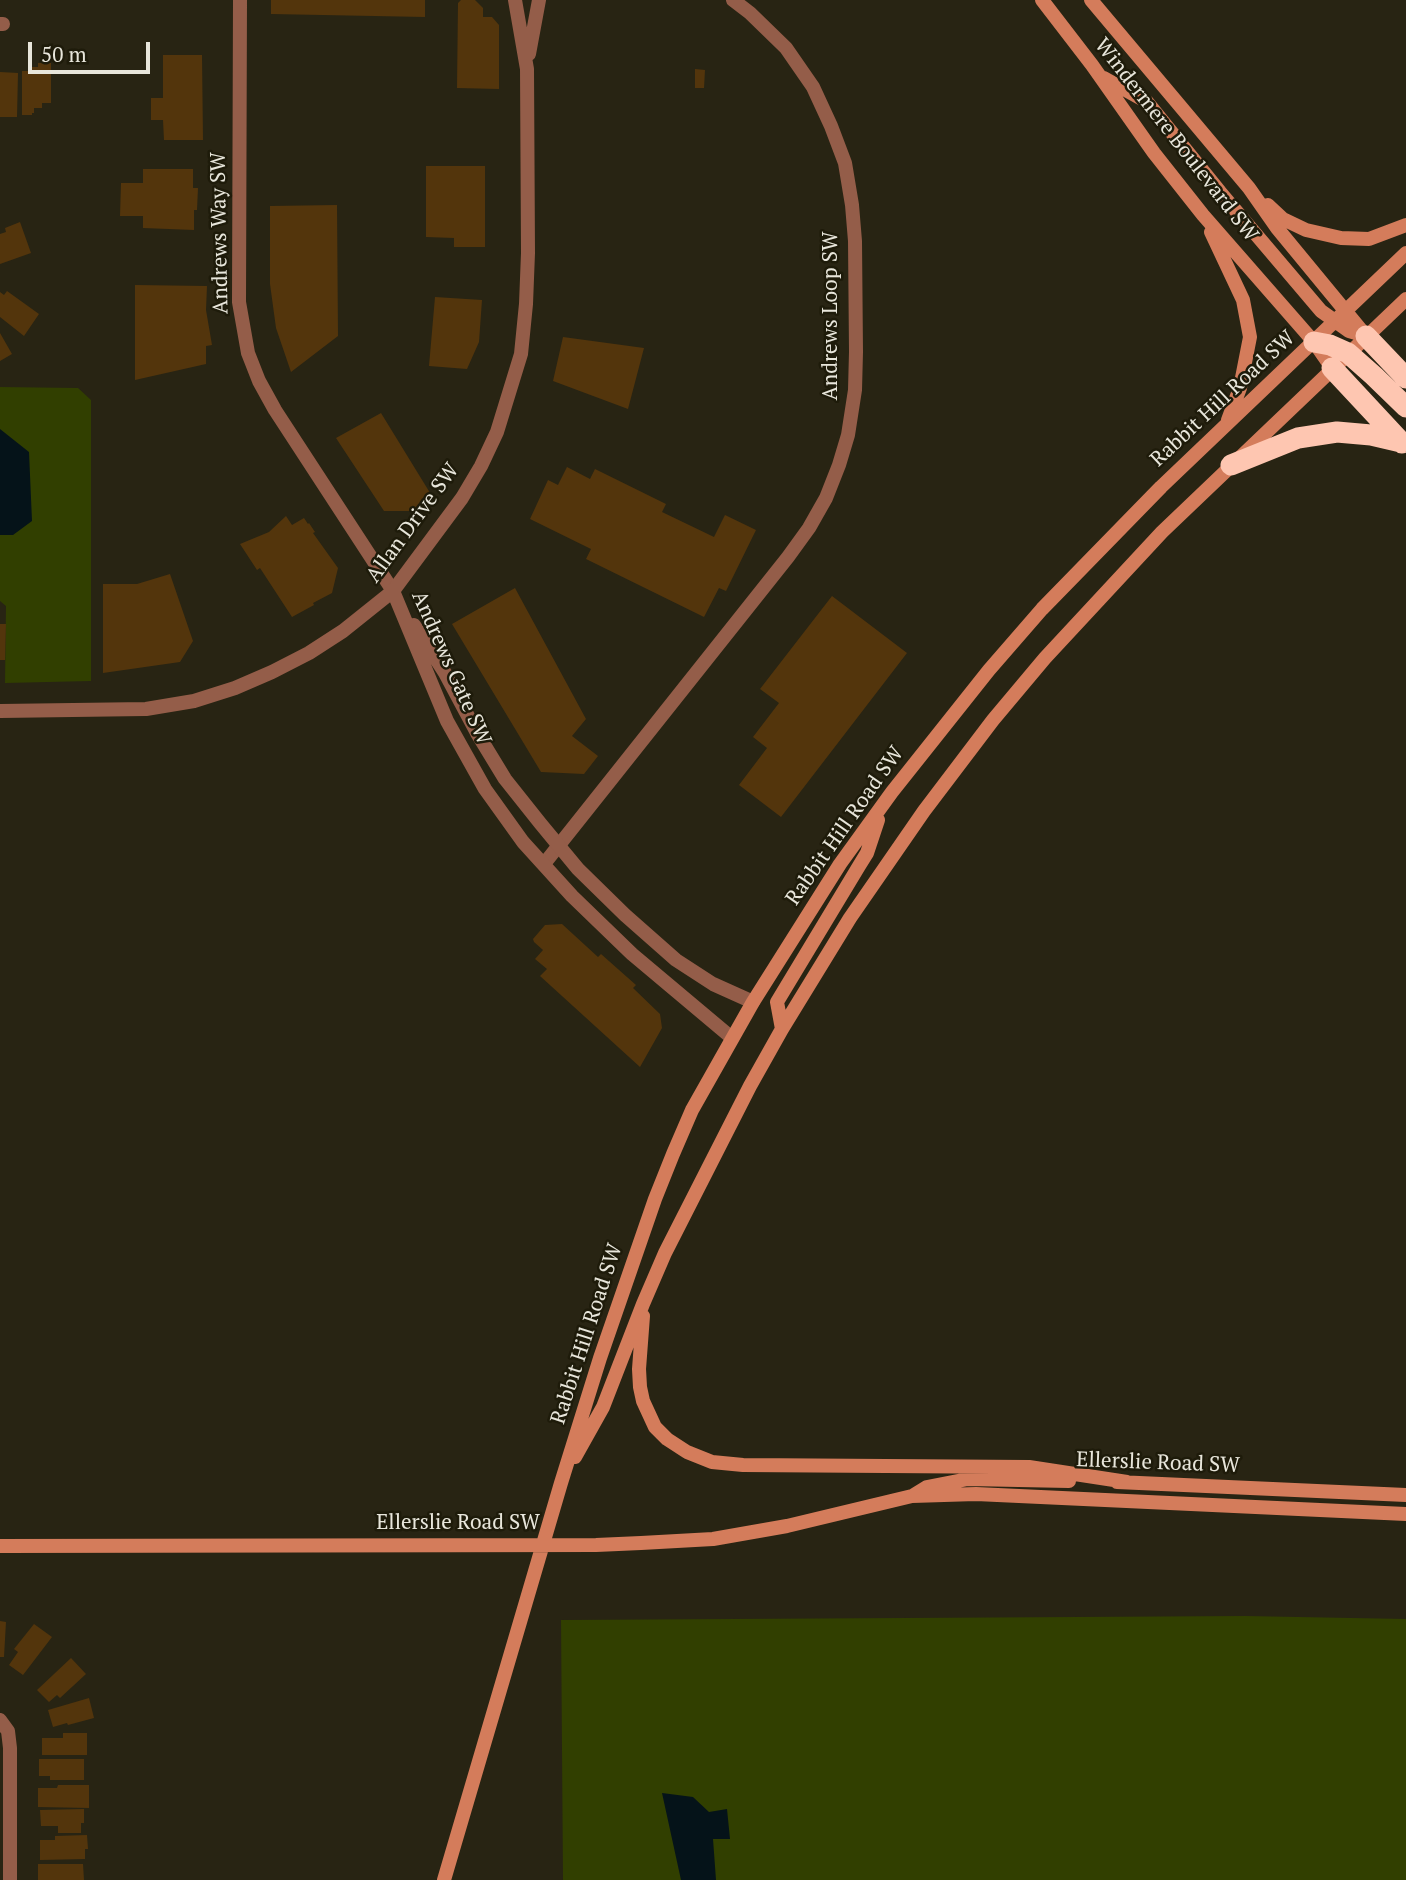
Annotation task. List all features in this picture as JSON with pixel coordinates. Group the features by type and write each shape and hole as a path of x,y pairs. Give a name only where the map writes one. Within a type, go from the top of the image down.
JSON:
{"highway":[{"path":"1366,336 1406,378"},
{"path":"1314,342 1348,353 1406,407"},
{"path":"1332,369 1404,444"},
{"path":"1231,465 1298,439 1337,432 1371,435 1404,444"}],"main road":[{"name":"Windermere Boulevard SW","path":"1042,0 1154,153 1203,215 1314,342 1332,369"},
{"name":"Windermere Boulevard SW","path":"1091,0 1249,188 1277,228 1366,336"},
{"path":"1099,75 1147,102 1314,303 1349,331 1366,336"},
{"path":"1249,188 1283,219 1326,236 1369,239 1406,225"},
{"path":"1203,215 1243,300 1251,337 1240,388 1226,425"},
{"name":"Rabbit Hill Road SW","path":"444,1880 600,1358 668,1165 692,1110 753,1002 840,864 936,735 1042,609 1143,505 1406,253"},
{"name":"Rabbit Hill Road SW","path":"561,1483 603,1407 643,1304 700,1181 782,1029 850,918 924,811 993,720 1045,658 1162,532 1406,299"},
{"path":"782,1029 777,1002 867,853 883,806"},
{"path":"643,1304 639,1369 643,1401 655,1427 667,1439 687,1452 712,1462 743,1465 1029,1467 1126,1482"},
{"name":"Ellerslie Road SW","path":"912,1496 927,1487 968,1479 1126,1482 1406,1495"},
{"name":"Ellerslie Road SW","path":"0,1546 596,1545 713,1539 787,1526 912,1496 976,1494 1406,1514"}],"street":[{"name":"Andrews Way SW","path":"240,0 239,302 248,353 275,410 393,592"},
{"name":"Allan Drive SW","path":"0,711 146,709 194,701 235,688 272,672 343,631 393,592 462,498 497,432 520,354 526,304 527,69 515,0"},
{"name":"Allan Drive SW","path":"527,69 540,0"},
{"name":"Andrews Loop SW","path":"544,864 809,528 830,487 848,435 855,390 855,296 853,216 845,163 813,87 786,48 733,0"},
{"name":"Andrews Gate SW","path":"393,592 444,673 505,779 578,869 676,960 713,984 753,1002"},
{"name":"Andrews Gate SW","path":"393,592 447,721 485,789 523,842 572,896 632,954 732,1038"},
{"path":"1,1720 8,1731 10,1748 10,1880"}],"green space":[{"path":"0,387 78,388 91,400 91,681 5,683 6,606 0,601"},
{"path":"1245,1616 1406,1619 1406,1880 563,1880 561,1620"}],"shaded area":[{"path":"0,429 29,452 32,521 13,535 0,535"},
{"path":"662,1793 693,1797 709,1812 727,1809 730,1839 713,1839 716,1880 681,1880"}],"building":[{"path":"271,0 425,0 425,17 271,14"},
{"path":"461,0 475,0 483,8 483,17 492,17 499,25 499,89 457,88 458,3"},
{"path":"163,55 202,55 203,140 164,140 163,120 151,120 151,98 163,98"},
{"path":"38,63 51,63 51,103 42,103 42,108 34,108 32,115 22,115 22,71 38,67"},
{"path":"695,69 705,70 704,88 695,88"},
{"path":"0,72 18,73 17,117 0,117"},
{"path":"426,166 485,166 485,247 454,247 454,238 426,237"},
{"path":"143,169 193,169 193,188 198,188 194,230 143,228 143,216 120,216 121,183 143,183"},
{"path":"337,205 338,336 291,372 276,328 270,284 270,206"},
{"path":"20,222 31,253 0,264 0,234 6,232 5,228"},
{"path":"135,285 207,286 206,310 212,345 206,346 206,364 135,380"},
{"path":"7,291 39,314 24,336 0,317 0,292 4,295"},
{"path":"435,297 482,300 479,342 467,369 429,366"},
{"path":"0,333 12,354 0,361"},
{"path":"563,337 644,348 628,409 553,381"},
{"path":"381,413 435,501 421,511 384,511 336,438"},
{"path":"567,467 590,479 595,469 666,504 662,512 714,537 725,515 756,530 726,591 719,588 704,617 586,559 591,549 530,519 548,480 558,485"},
{"path":"286,516 292,525 304,518 309,523 338,568 332,593 292,617 260,568 257,570 240,544 269,532"},
{"path":"170,574 193,641 180,662 103,673 103,584 137,584"},
{"path":"515,588 586,719 572,736 598,756 584,774 541,772 452,624"},
{"path":"832,596 907,653 781,817 739,785 767,748 753,737 779,703 760,689"},
{"path":"0,624 6,624 5,660 0,660"},
{"path":"562,924 598,957 601,954 636,985 633,988 660,1014 662,1028 640,1067 540,976 547,969 535,959 543,950 533,939 545,925"},
{"path":"0,1621 6,1622 4,1657 0,1657"},
{"path":"34,1624 52,1637 23,1675 9,1665 18,1652 14,1649"},
{"path":"71,1658 86,1674 60,1698 57,1695 49,1702 37,1690"},
{"path":"89,1698 94,1718 53,1727 48,1710"},
{"path":"63,1733 87,1733 87,1755 42,1755 42,1738 63,1738"},
{"path":"39,1759 84,1759 84,1780 50,1780 50,1776 39,1776"},
{"path":"58,1785 89,1785 89,1808 38,1807 38,1788 57,1788"},
{"path":"84,1809 81,1833 58,1833 58,1826 41,1826 40,1810"},
{"path":"87,1835 88,1849 85,1849 85,1859 40,1860 40,1840 55,1840 55,1836"},
{"path":"38,1864 83,1864 84,1880 38,1880"}]}
